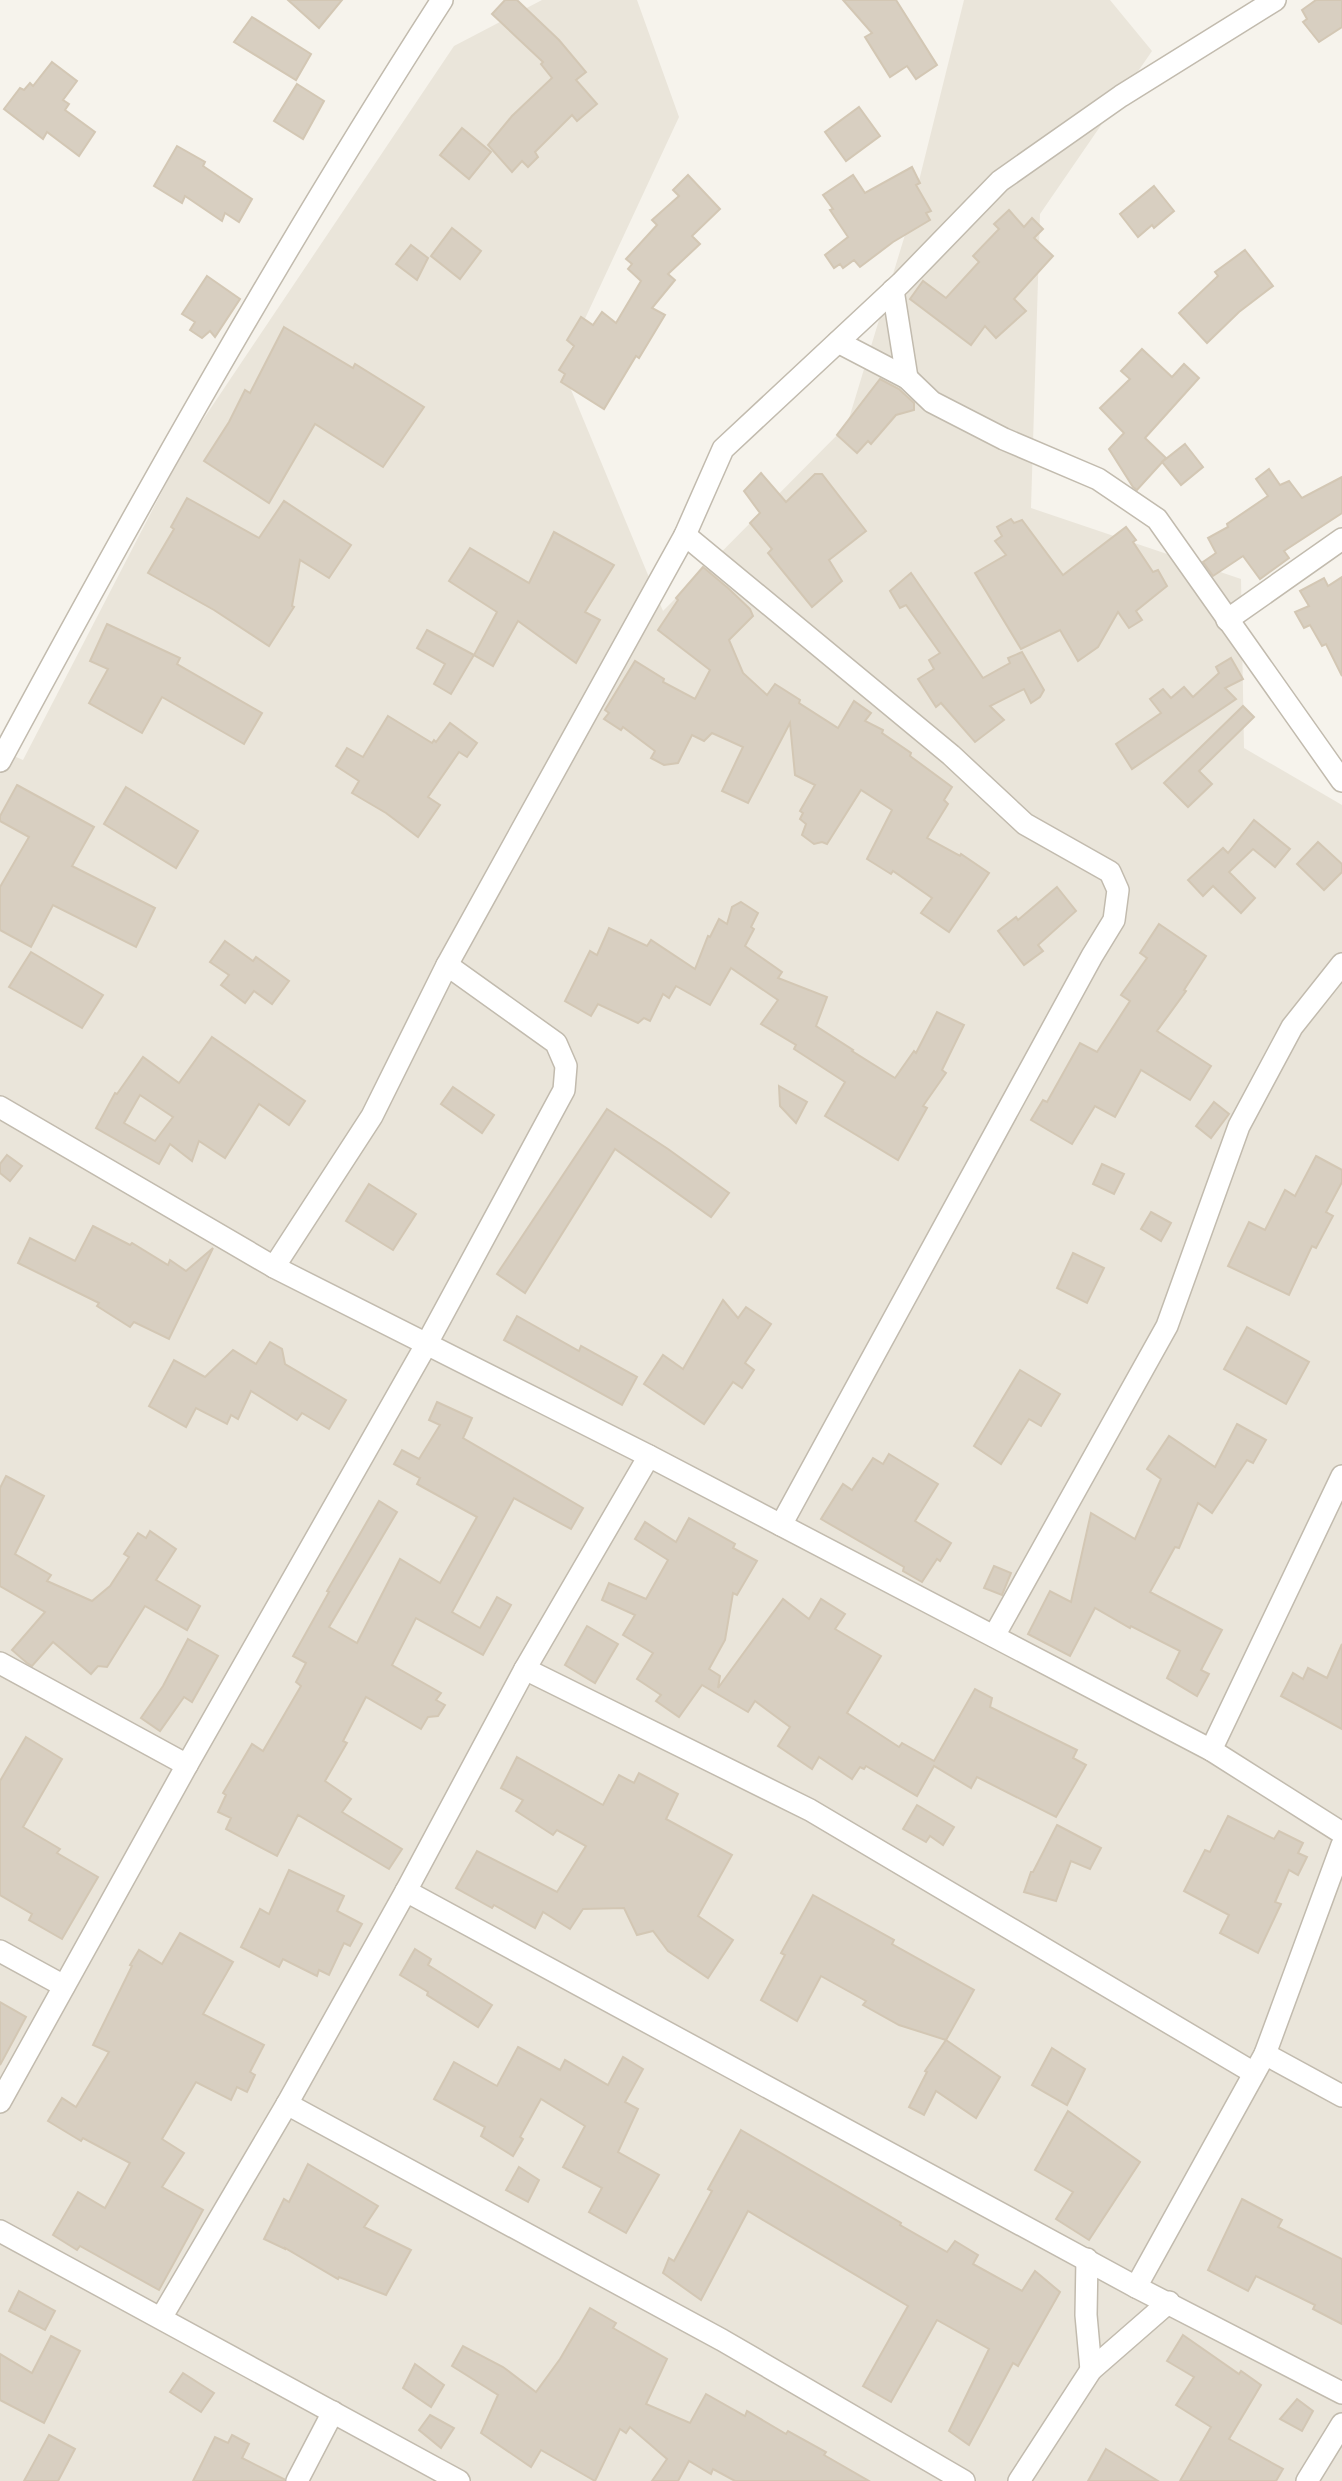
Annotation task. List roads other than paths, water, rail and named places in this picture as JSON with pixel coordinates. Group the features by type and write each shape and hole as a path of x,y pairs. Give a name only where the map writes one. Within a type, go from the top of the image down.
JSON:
{"street":[{"path":"0,761 214,378 360,128 442,0"},
{"path":"274,1267 372,1116 447,965 685,535 723,449 893,290 1000,181 1121,96 1275,0"},
{"path":"893,290 906,378"},
{"path":"838,342 906,378 932,402 1004,439 1098,479 1157,519 1342,781"},
{"path":"685,535 951,755 1025,824 1110,872 1118,890 1114,920 781,1525"},
{"path":"1227,620 1342,539"},
{"path":"994,1636 1167,1326 1239,1126 1292,1027 1342,964"},
{"path":"0,2102 187,1765 426,1345 564,1090 566,1066 556,1044 447,965"},
{"path":"0,1107 274,1267 649,1456 1211,1750 1342,1833"},
{"path":"161,2318 287,2104 406,1891 525,1669 649,1456"},
{"path":"1211,1750 1342,1476"},
{"path":"0,1663 187,1765"},
{"path":"525,1669 810,1810 1254,2073"},
{"path":"1136,2287 1265,2054 1342,1845"},
{"path":"406,1891 1136,2287 1342,2393"},
{"path":"0,1951 64,1986"},
{"path":"1265,2054 1342,2096"},
{"path":"287,2104 722,2340 964,2481"},
{"path":"0,2231 459,2481"},
{"path":"1087,2259 1086,2315 1091,2370"},
{"path":"1019,2481 1091,2370 1169,2302"},
{"path":"297,2481 333,2412"},
{"path":"1307,2481 1342,2424"}]}
